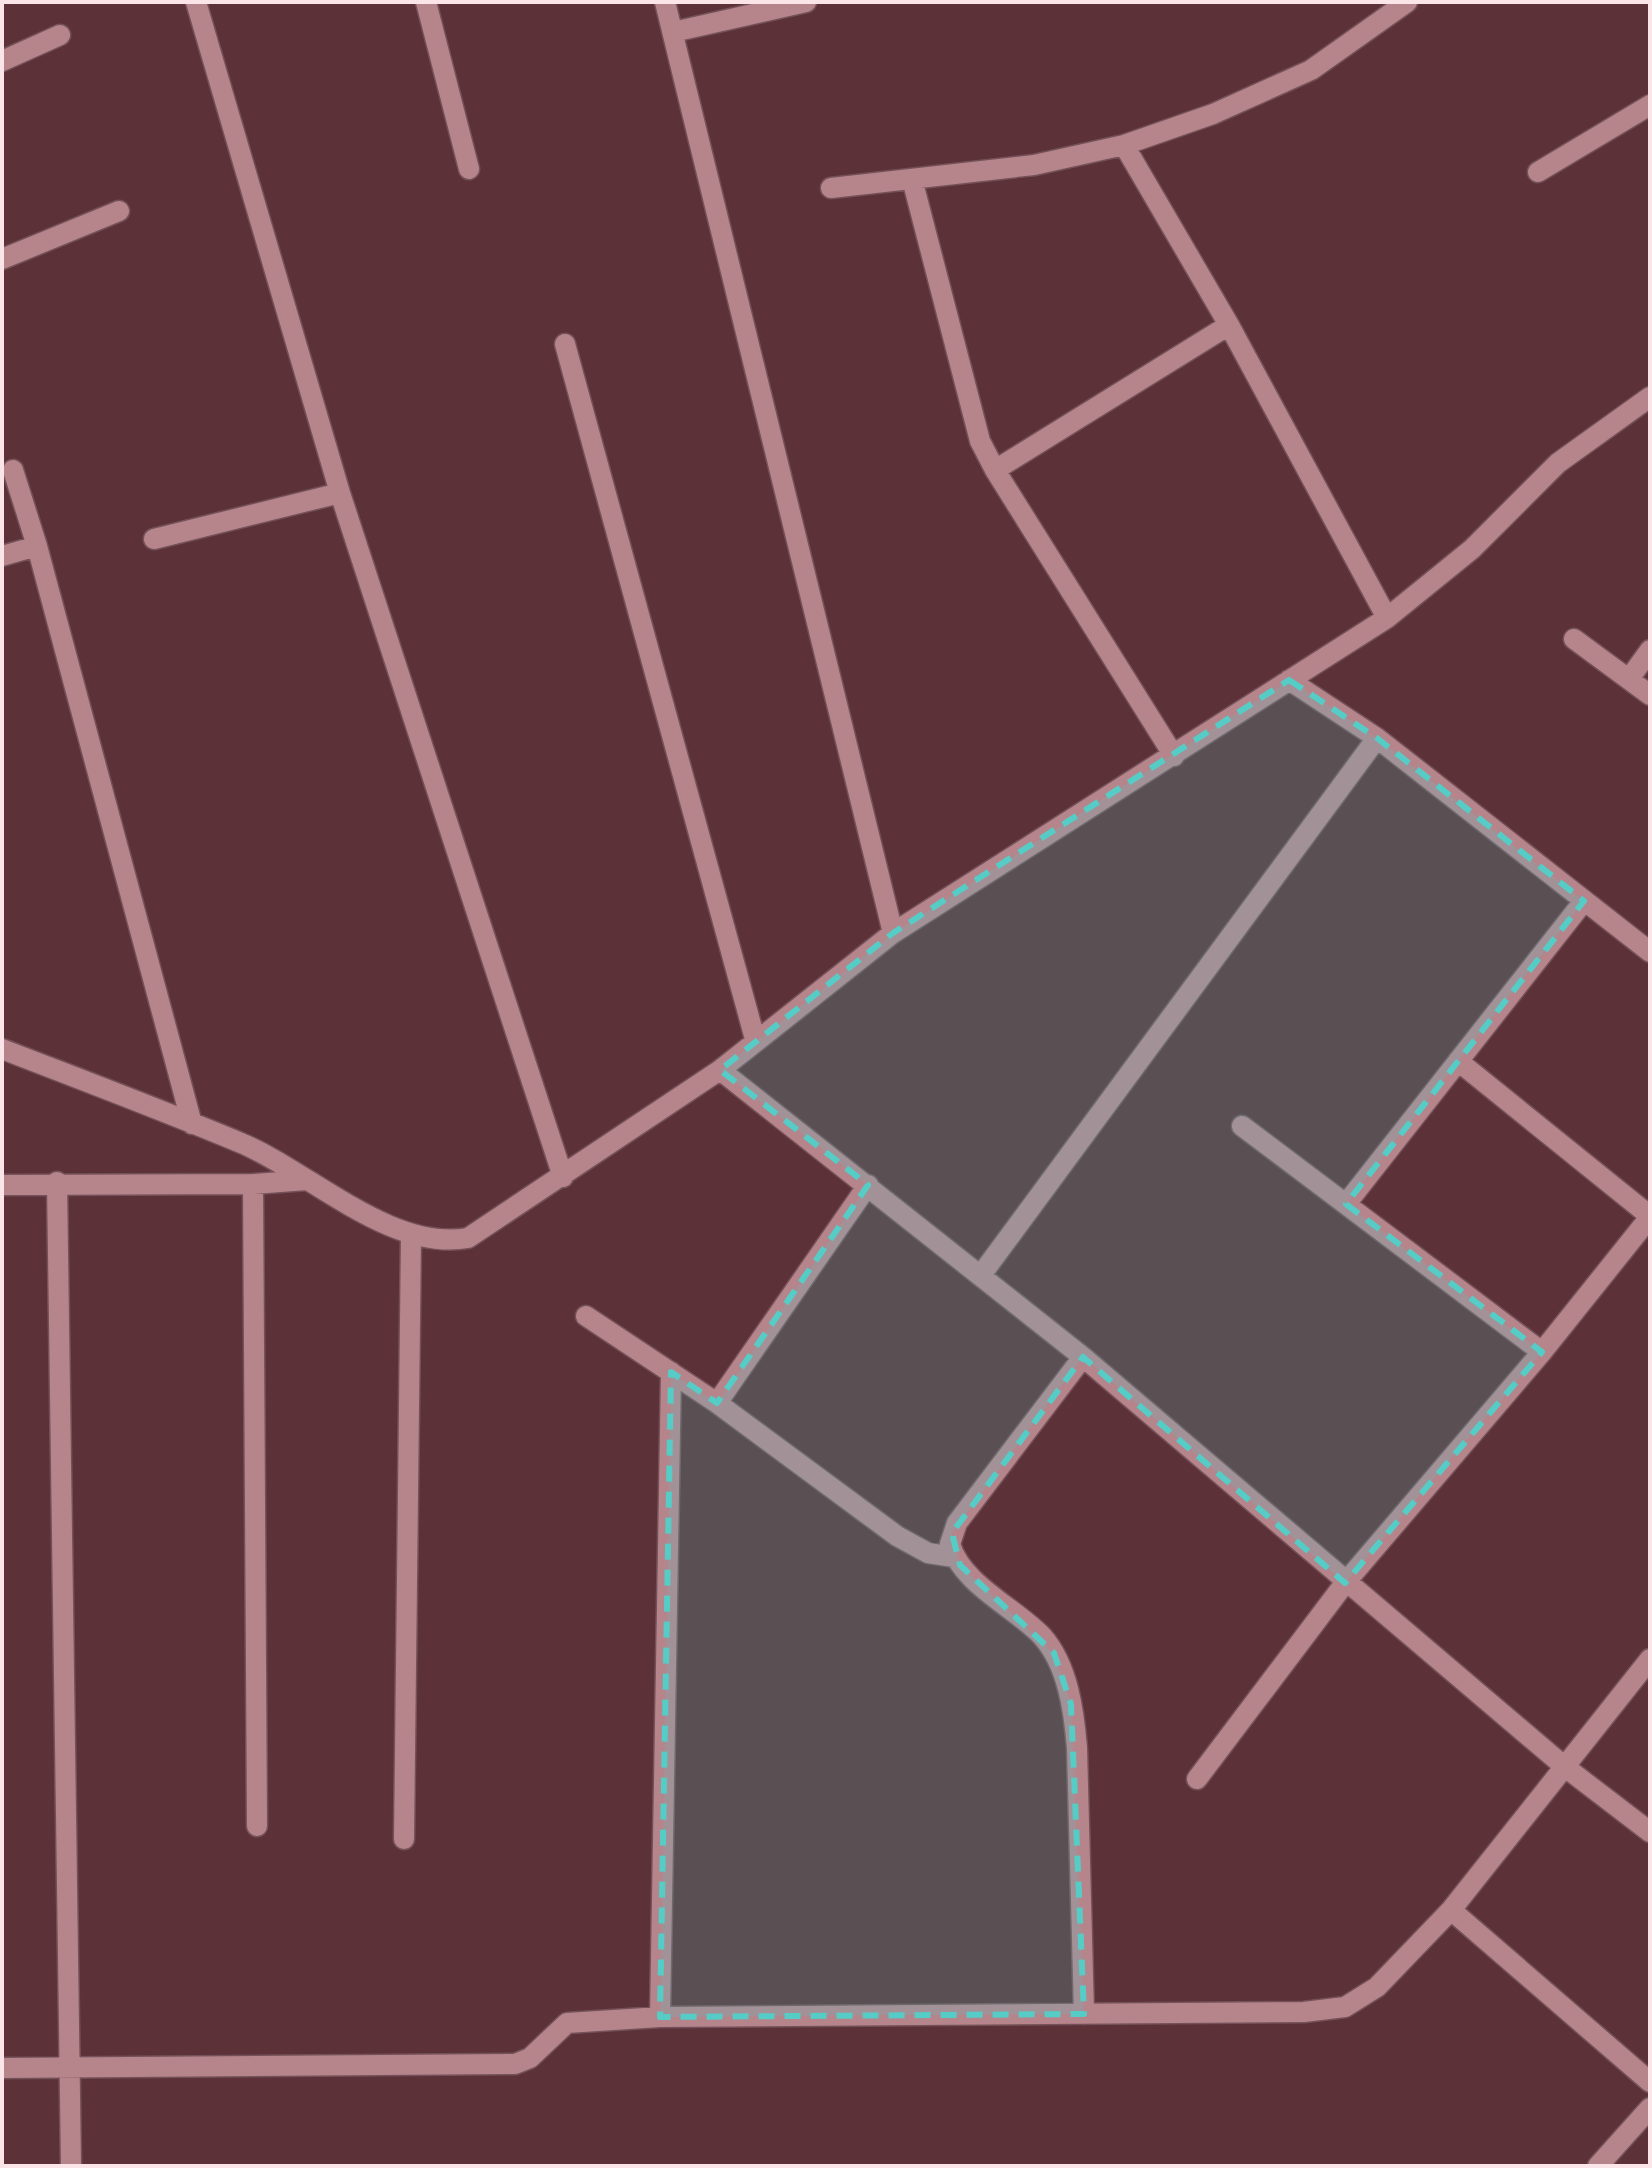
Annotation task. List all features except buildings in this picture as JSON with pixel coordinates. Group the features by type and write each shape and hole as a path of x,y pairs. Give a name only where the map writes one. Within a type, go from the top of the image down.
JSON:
{"street":[{"path":"196,2 340,493 563,1177"},
{"path":"426,2 469,169"},
{"path":"665,2 893,933"},
{"path":"673,32 806,2"},
{"path":"831,188 1034,165 1124,145 1213,114 1311,70 1407,2"},
{"path":"2,61 60,35"},
{"path":"1538,172 1650,105"},
{"path":"1124,145 1229,325 1387,618"},
{"path":"912,179 968,401 995,470 1174,756"},
{"path":"2,259 119,211"},
{"path":"995,470 1229,325"},
{"path":"565,344 755,1039"},
{"path":"2,1049 245,1144 411,1235 434,1240 468,1238 720,1070 755,1039 893,933 1387,618 1472,549 1558,463 1650,397"},
{"path":"13,470 37,546 192,1124"},
{"path":"154,539 340,493"},
{"path":"2,556 37,546"},
{"path":"1574,639 1650,695"},
{"path":"1629,679 1650,650"},
{"path":"1289,680 1377,738 1650,952"},
{"path":"981,1275 1377,738"},
{"path":"1346,1204 1584,901"},
{"path":"1197,1779 1345,1583 1542,1352 1650,1217 1458,1061"},
{"path":"720,1070 1083,1357 1345,1583 1565,1767 1650,1832"},
{"path":"1242,1126 1542,1352"},
{"path":"2,1185 57,1182 253,1184 307,1180"},
{"path":"57,1182 71,2166"},
{"path":"253,1184 257,1826"},
{"path":"717,1403 868,1185"},
{"path":"404,1839 411,1235"},
{"path":"586,1316 717,1403 897,1536 928,1553 954,1557"},
{"path":"1083,1357 957,1523 950,1544 954,1557 1042,1637 1054,1653 1071,1704 1077,1748 1084,2014"},
{"path":"660,2017 671,1372"},
{"path":"2,2068 515,2064 530,2058 567,2023 660,2017 1304,2012 1345,2007 1377,1987 1451,1910 1650,1659"},
{"path":"1451,1910 1650,2082"},
{"path":"1598,2166 1650,2108"}],"highlighted area":[{"path":"1289,680 1377,738 1584,901 1346,1204 1542,1352 1345,1583 1083,1357 952,1533 960,1565 1054,1653 1071,1704 1084,2014 660,2017 671,1372 717,1403 868,1185 720,1070 893,933"}]}
